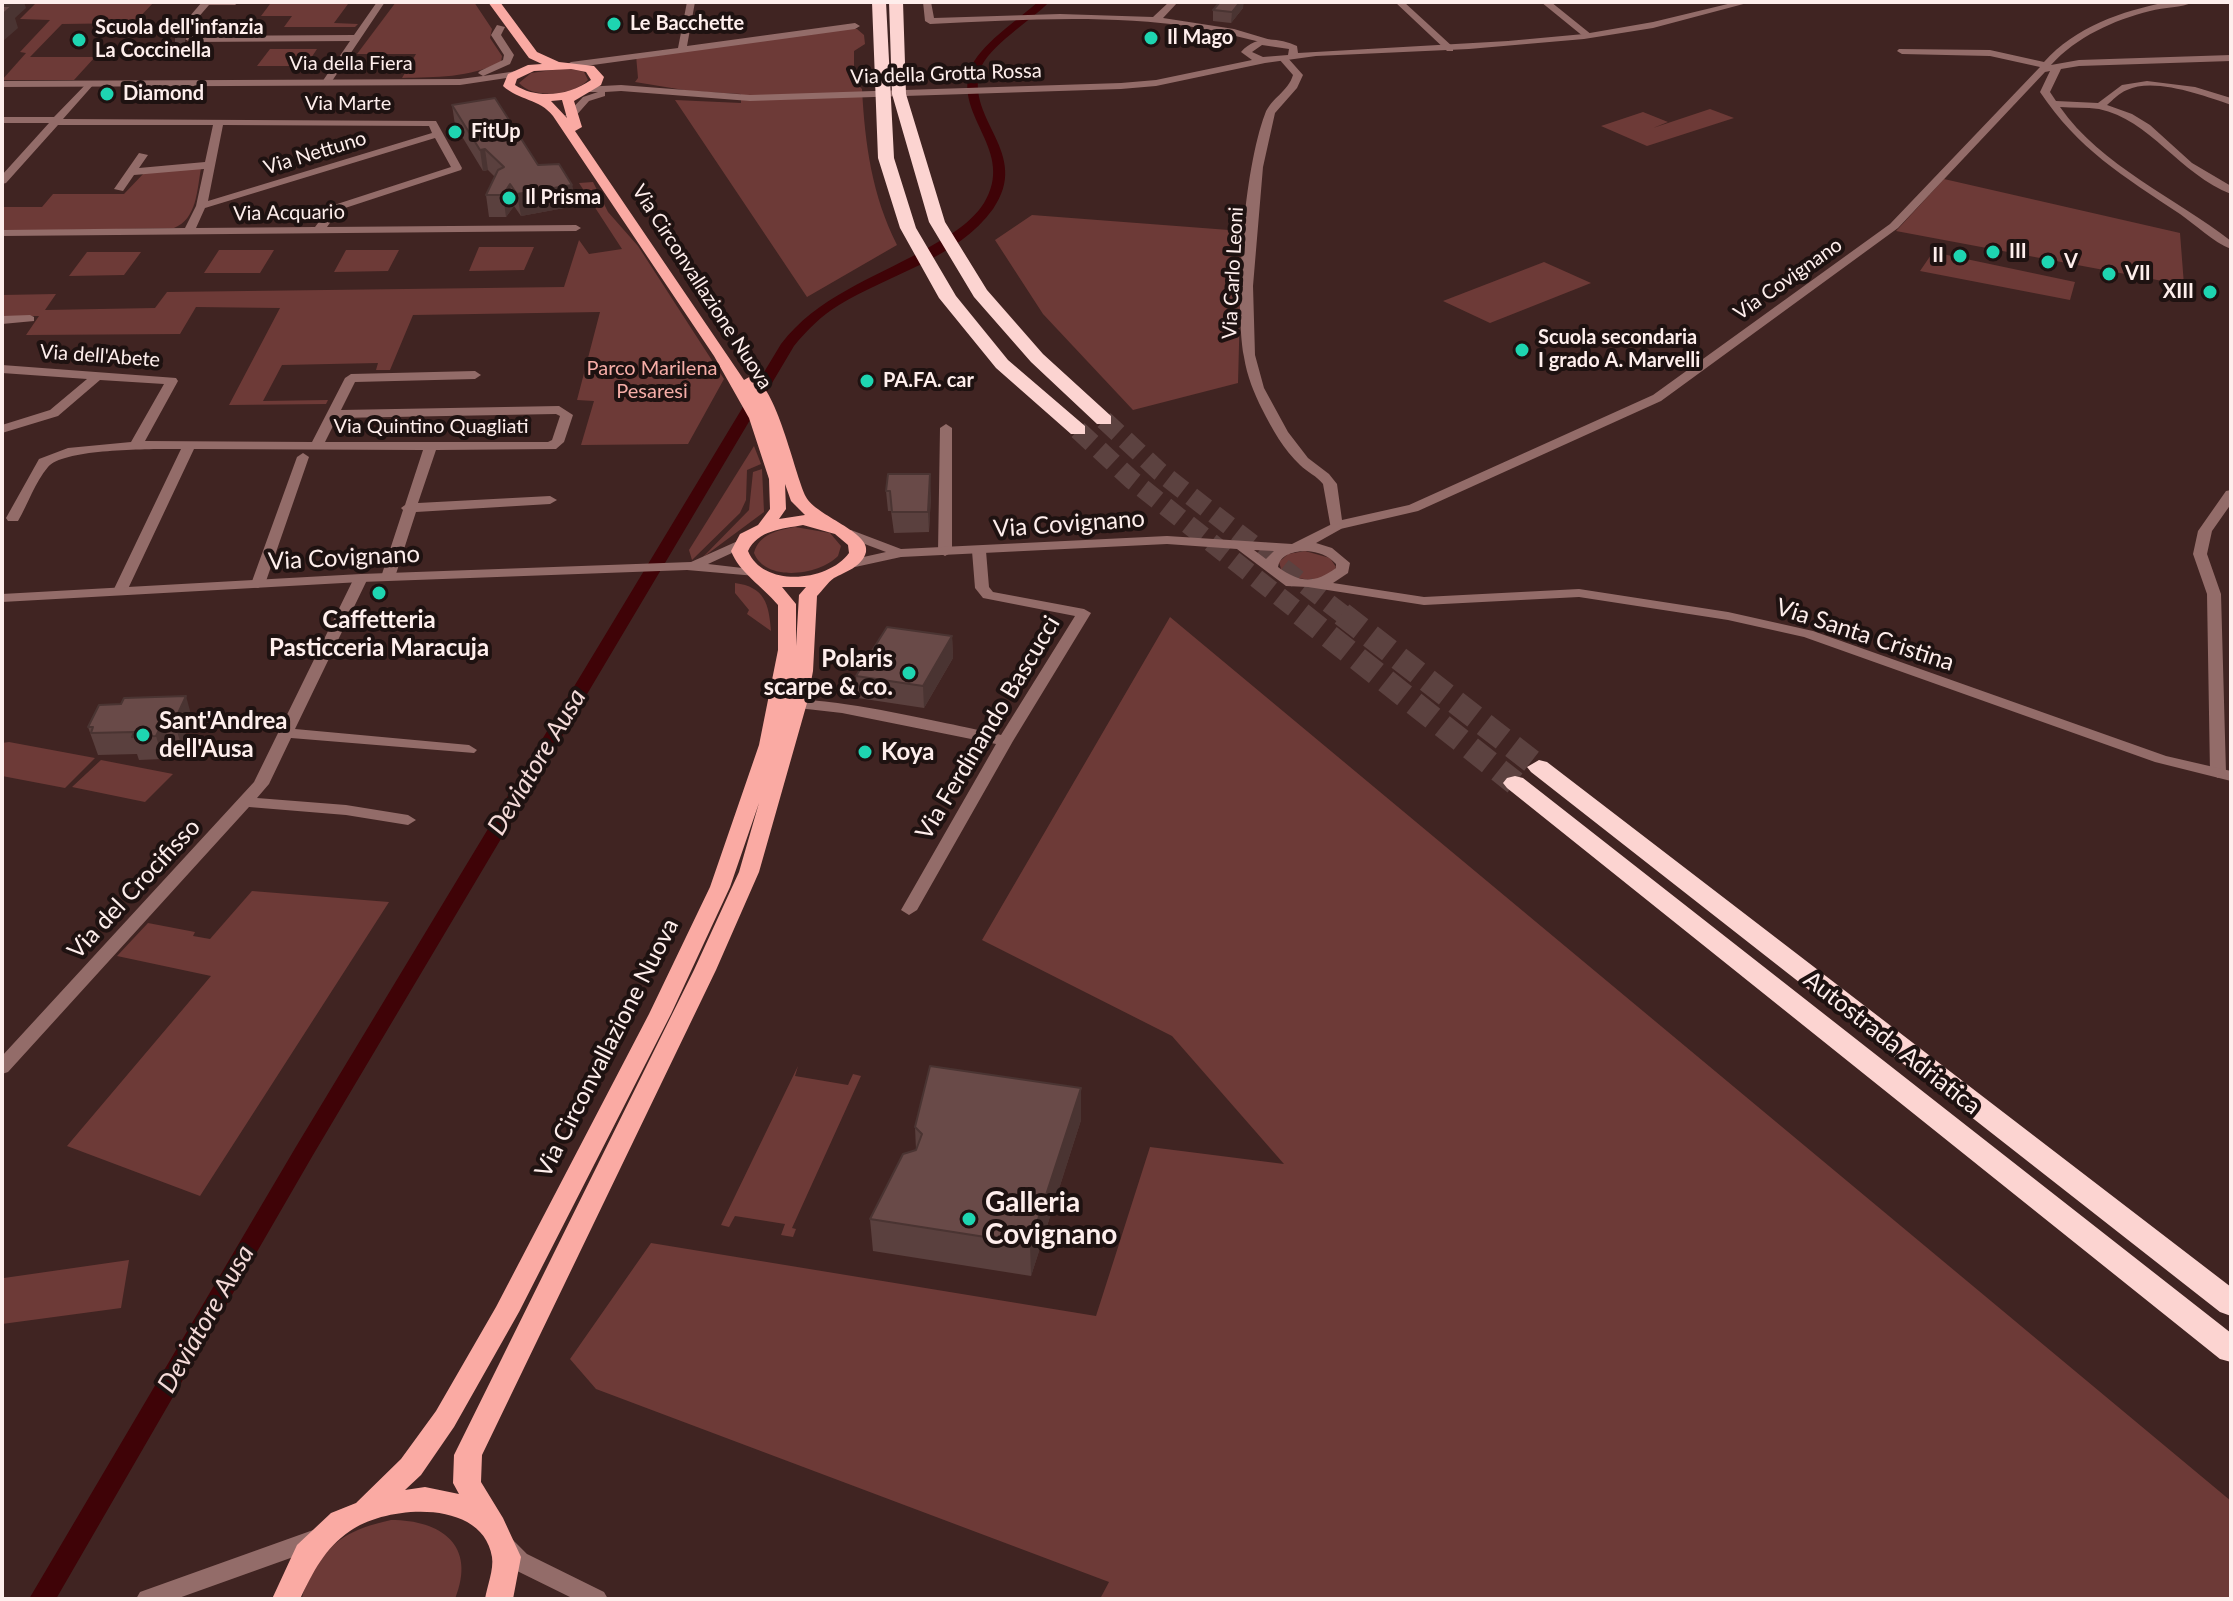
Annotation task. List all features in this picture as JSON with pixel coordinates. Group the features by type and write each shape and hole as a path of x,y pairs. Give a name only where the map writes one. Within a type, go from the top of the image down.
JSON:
{"highway":[{"path":"879,2 886,158 908,228 932,273 1002,364 1078,430"},
{"path":"896,2 899,94 937,222 980,293 1037,358 1104,420"},
{"name":"Autostrada Adriatica","path":"1539,767 2231,1304"},
{"name":"Autostrada Adriatica","path":"1515,783 2231,1350"}],"main road":[{"path":"483,2 525,63 509,82 512,89"},
{"path":"494,2 533,55 555,65"},
{"path":"520,72 571,63 590,69 598,77 568,100 570,116"},
{"name":"Via Circonvallazione Nuova","path":"512,89 533,96 558,114 739,372"},
{"name":"Via Circonvallazione Nuova","path":"533,96 580,91"},
{"name":"Via Circonvallazione Nuova","path":"570,116 739,372 799,501 822,521 851,534"},
{"name":"Via Circonvallazione Nuova","path":"367,1508 411,1467 445,1419 476,1366 653,1028 720,887 769,745 787,650 787,604 758,575 741,564 737,554 740,544 773,520 779,498 769,432"},
{"name":"Via Circonvallazione Nuova","path":"765,526 783,521 822,521"},
{"path":"499,1599 505,1576 496,1535 467,1483 468,1455 736,905 780,774 798,703 804,671 808,595 826,576 846,565 855,555 857,544 851,534"},
{"path":"758,575 794,581 826,576"},
{"path":"286,1599 298,1567 321,1537 367,1508 409,1498 439,1499 465,1507 496,1535"}],"street":[{"path":"180,33 207,2 235,2"},
{"path":"327,82 381,2"},
{"path":"682,47 691,2"},
{"path":"927,2 930,21 1047,18 1156,20 1231,31 1276,43 1289,54 1450,49 1587,35 1621,31 1747,2"},
{"path":"1156,20 1174,2"},
{"path":"1399,2 1450,49"},
{"path":"1545,2 1587,35"},
{"name":"Via Covignano","path":"1271,568 1274,557 1336,526 1413,508 1657,398 1894,226 2048,67 2055,52 2124,15 2160,4 2189,2"},
{"path":"571,63 604,56 610,58 855,26"},
{"path":"396,82 468,76 496,69 507,62 509,55 496,35 500,27"},
{"path":"1231,31 1245,39 1247,49 1266,60"},
{"path":"190,39 356,38"},
{"path":"1247,49 1276,43"},
{"name":"Via della Grotta Rossa","path":"1225,67 1247,49"},
{"path":"1902,51 1990,53 2048,67 2231,58"},
{"name":"Via della Grotta Rossa","path":"580,91 621,88 776,97 1156,83 1289,54"},
{"name":"Via Carlo Leoni","path":"1289,54 1298,75 1296,86 1271,109 1266,126 1253,216 1245,343 1254,377 1277,422 1303,461 1328,480 1335,496 1336,526"},
{"path":"2048,67 2045,92 2052,104 2102,154 2187,211 2231,246"},
{"name":"Via della Fiera","path":"460,82 520,72"},
{"name":"Via della Grotta Rossa","path":"598,77 667,93"},
{"name":"Via della Fiera","path":"2,84 460,82 512,89"},
{"path":"2,181 89,84"},
{"path":"2100,106 2127,86 2140,84 2196,92 2231,102"},
{"path":"570,116 579,104 596,95 667,93"},
{"path":"2052,104 2100,106 2146,127 2188,165 2231,191"},
{"name":"Via Marte","path":"2,120 427,121 439,134"},
{"path":"189,232 201,206 219,122"},
{"path":"318,231 335,208 457,168 439,134"},
{"name":"Via Nettuno","path":"201,206 439,134"},
{"path":"119,189 143,155"},
{"path":"132,172 209,165"},
{"name":"Via Acquario","path":"2,233 576,228"},
{"name":"Via dell'Abete","path":"2,320 30,319"},
{"name":"Via dell'Abete","path":"2,369 172,381 136,445"},
{"name":"Via Quintino Quagliati","path":"333,414 559,410 567,415 558,442 551,446 316,447 351,378 475,375"},
{"path":"2,429 54,413 97,376"},
{"path":"945,552 946,428"},
{"path":"13,518 44,462 68,452 136,445 316,447"},
{"path":"120,591 189,446"},
{"path":"388,577 430,447"},
{"path":"258,584 303,457"},
{"path":"2225,775 2214,594 2200,554 2205,531 2231,494"},
{"path":"408,508 550,500"},
{"path":"1332,553 1328,536 1336,526"},
{"name":"Via Covignano","path":"851,534 901,553"},
{"name":"Via Covignano","path":"846,565 901,553 1195,539 1239,547 1295,548 1332,553"},
{"name":"Via Covignano","path":"687,566 709,560 740,544"},
{"name":"Via Covignano","path":"1239,547 1291,583 1314,585"},
{"name":"Via Ferdinando Bascucci","path":"909,910 1005,741 1084,613 988,595 982,588 979,551"},
{"name":"Via Santa Cristina","path":"1332,553 1343,563 1343,570 1356,586 1378,596"},
{"name":"Via Covignano","path":"2,598 361,578 687,566 758,575"},
{"path":"1314,585 1334,580 1343,570"},
{"name":"Via del Crocifisso","path":"2,1068 261,784 361,578"},
{"name":"Via Santa Cristina","path":"1314,585 1424,601 1534,592 1579,593 1728,616 1808,634 2147,754 2225,775"},
{"path":"798,703 834,707 1005,741"},
{"path":"288,733 469,750"},
{"path":"245,802 346,810 408,820"},
{"path":"496,1535 519,1561 596,1599"},
{"path":"148,1599 321,1537"}],"green space":[{"path":"37,2 154,2 134,23 62,24 30,57 95,57 74,80 2,80 26,53 20,52 50,20 20,19"},
{"path":"396,2 474,2 492,29 490,38 502,56 501,62 465,74 402,78 416,54 357,54"},
{"path":"270,4 348,4 334,23 358,24 355,27 284,27 292,16 261,16"},
{"path":"857,29 864,35 865,44 854,51 854,81 862,89 865,130 876,188 897,245 807,297 675,100 741,103 741,94 690,91 635,82 638,78 636,55"},
{"path":"270,49 317,49 309,61 329,61 326,66 257,66"},
{"path":"567,68 584,72 588,80 573,89 554,94 534,92 519,83 531,73"},
{"path":"1710,109 1734,118 1647,146 1601,126 1643,112 1668,122 1653,128"},
{"path":"201,168 192,211 182,224 174,228 2,231 2,207 42,207 53,194 124,194 144,173"},
{"path":"1944,179 2180,233 2184,285 1896,231"},
{"name":"Parco Marilena Pesaresi","path":"593,182 608,212 638,246 724,379 688,444 581,445 594,401 577,400 600,312 413,315 390,370 376,370 378,363 282,365 263,401 328,400 326,404 229,405 280,308 196,307 180,334 26,335 39,316 2,316 2,295 56,294 45,310 155,308 167,292 564,287 579,240 589,254 622,249 579,183"},
{"path":"1032,215 1242,231 1238,383 1133,410 1043,314 995,240"},
{"path":"479,247 534,247 524,270 469,271"},
{"path":"219,250 274,250 260,273 204,273"},
{"path":"346,250 399,250 388,271 334,272"},
{"path":"87,252 141,252 124,275 69,276"},
{"path":"1933,252 2075,282 2070,300 1920,271"},
{"path":"1544,262 1591,283 1490,323 1443,301"},
{"path":"754,446 761,464 747,470 746,500 740,513 692,560 689,550"},
{"path":"762,469 764,512 702,558 749,510 753,472"},
{"path":"795,527 830,533 841,546 838,556 819,568 794,573 770,569 760,563 754,553 760,541 776,532"},
{"path":"1305,551 1330,558 1336,567 1334,572 1308,580 1282,572 1279,562 1288,554"},
{"path":"735,583 753,588 764,598 771,631 747,614 749,610 735,593"},
{"path":"1170,617 2231,1501 2231,1599 1100,1599 1109,1582 596,1389 570,1359 651,1243 1096,1316 1150,1147 1284,1164 1172,1036 982,940"},
{"path":"2,743 95,758 65,788 2,776"},
{"path":"101,760 173,774 145,802 72,787"},
{"path":"252,891 389,902 200,1196 67,1146 211,976 117,956 148,923 195,932 193,936 210,939"},
{"path":"798,1066 795,1076 848,1085 853,1074 861,1076 792,1228 796,1229 793,1237 781,1235 785,1224 735,1216 729,1227 721,1225"},
{"path":"129,1260 121,1308 2,1324 4,1278"},
{"path":"391,1520 425,1525 450,1539 458,1550 461,1564 461,1580 455,1599 302,1599 318,1563 334,1544 365,1527"}],"building":[{"path":"1220,2 1240,2 1232,12 1213,10"},
{"path":"2,6 12,6 2,15"},
{"path":"495,98 538,165 559,164 572,185 517,194 510,184 503,195 486,195 498,170 504,167 485,149 480,150 452,105"},
{"path":"888,474 930,474 928,512 892,512 890,491 886,491"},
{"path":"887,627 952,636 923,686 856,676"},
{"path":"186,696 174,722 163,722 156,736 132,737 134,732 91,733 93,727 88,727 99,705 121,704 124,698"},
{"name":"Galleria Covignano","path":"930,1066 1081,1088 1030,1244 870,1219 903,1154 916,1150 922,1134 915,1127"}],"waterway":[{"name":"Deviatore Ausa","path":"42,1599 305,1150 788,344 807,322 831,304 942,246 987,208 998,189 1000,170 997,153 976,103 973,86 975,70 996,44 1044,2"}],"tunnel":[{"path":"175,39 190,39"},
{"path":"1104,420 1160,472 1345,616"},
{"path":"1078,430 1132,480 1304,616"},
{"path":"1301,614 1515,783"},
{"path":"1342,614 1539,767"}],"place":[{"name":"Le Bacchette","path":"614,24"},
{"name":"Il Mago","path":"1151,38"},
{"name":"Scuola dell'infanzia La Coccinella","path":"79,40"},
{"name":"Diamond","path":"107,94"},
{"name":"FitUp","path":"455,132"},
{"name":"Il Prisma","path":"509,198"},
{"name":"III","path":"1993,252"},
{"name":"II","path":"1960,256"},
{"name":"V","path":"2048,262"},
{"name":"VII","path":"2109,274"},
{"name":"XIII","path":"2210,292"},
{"name":"Scuola secondaria I grado A. Marvelli","path":"1522,350"},
{"name":"PA.FA. car","path":"867,381"},
{"name":"Caffetteria Pasticceria Maracuja","path":"379,593"},
{"name":"Polaris scarpe & co.","path":"909,673"},
{"name":"Sant'Andrea dell'Ausa","path":"143,735"},
{"name":"Koya","path":"865,752"},
{"name":"Galleria Covignano","path":"969,1219"}]}
